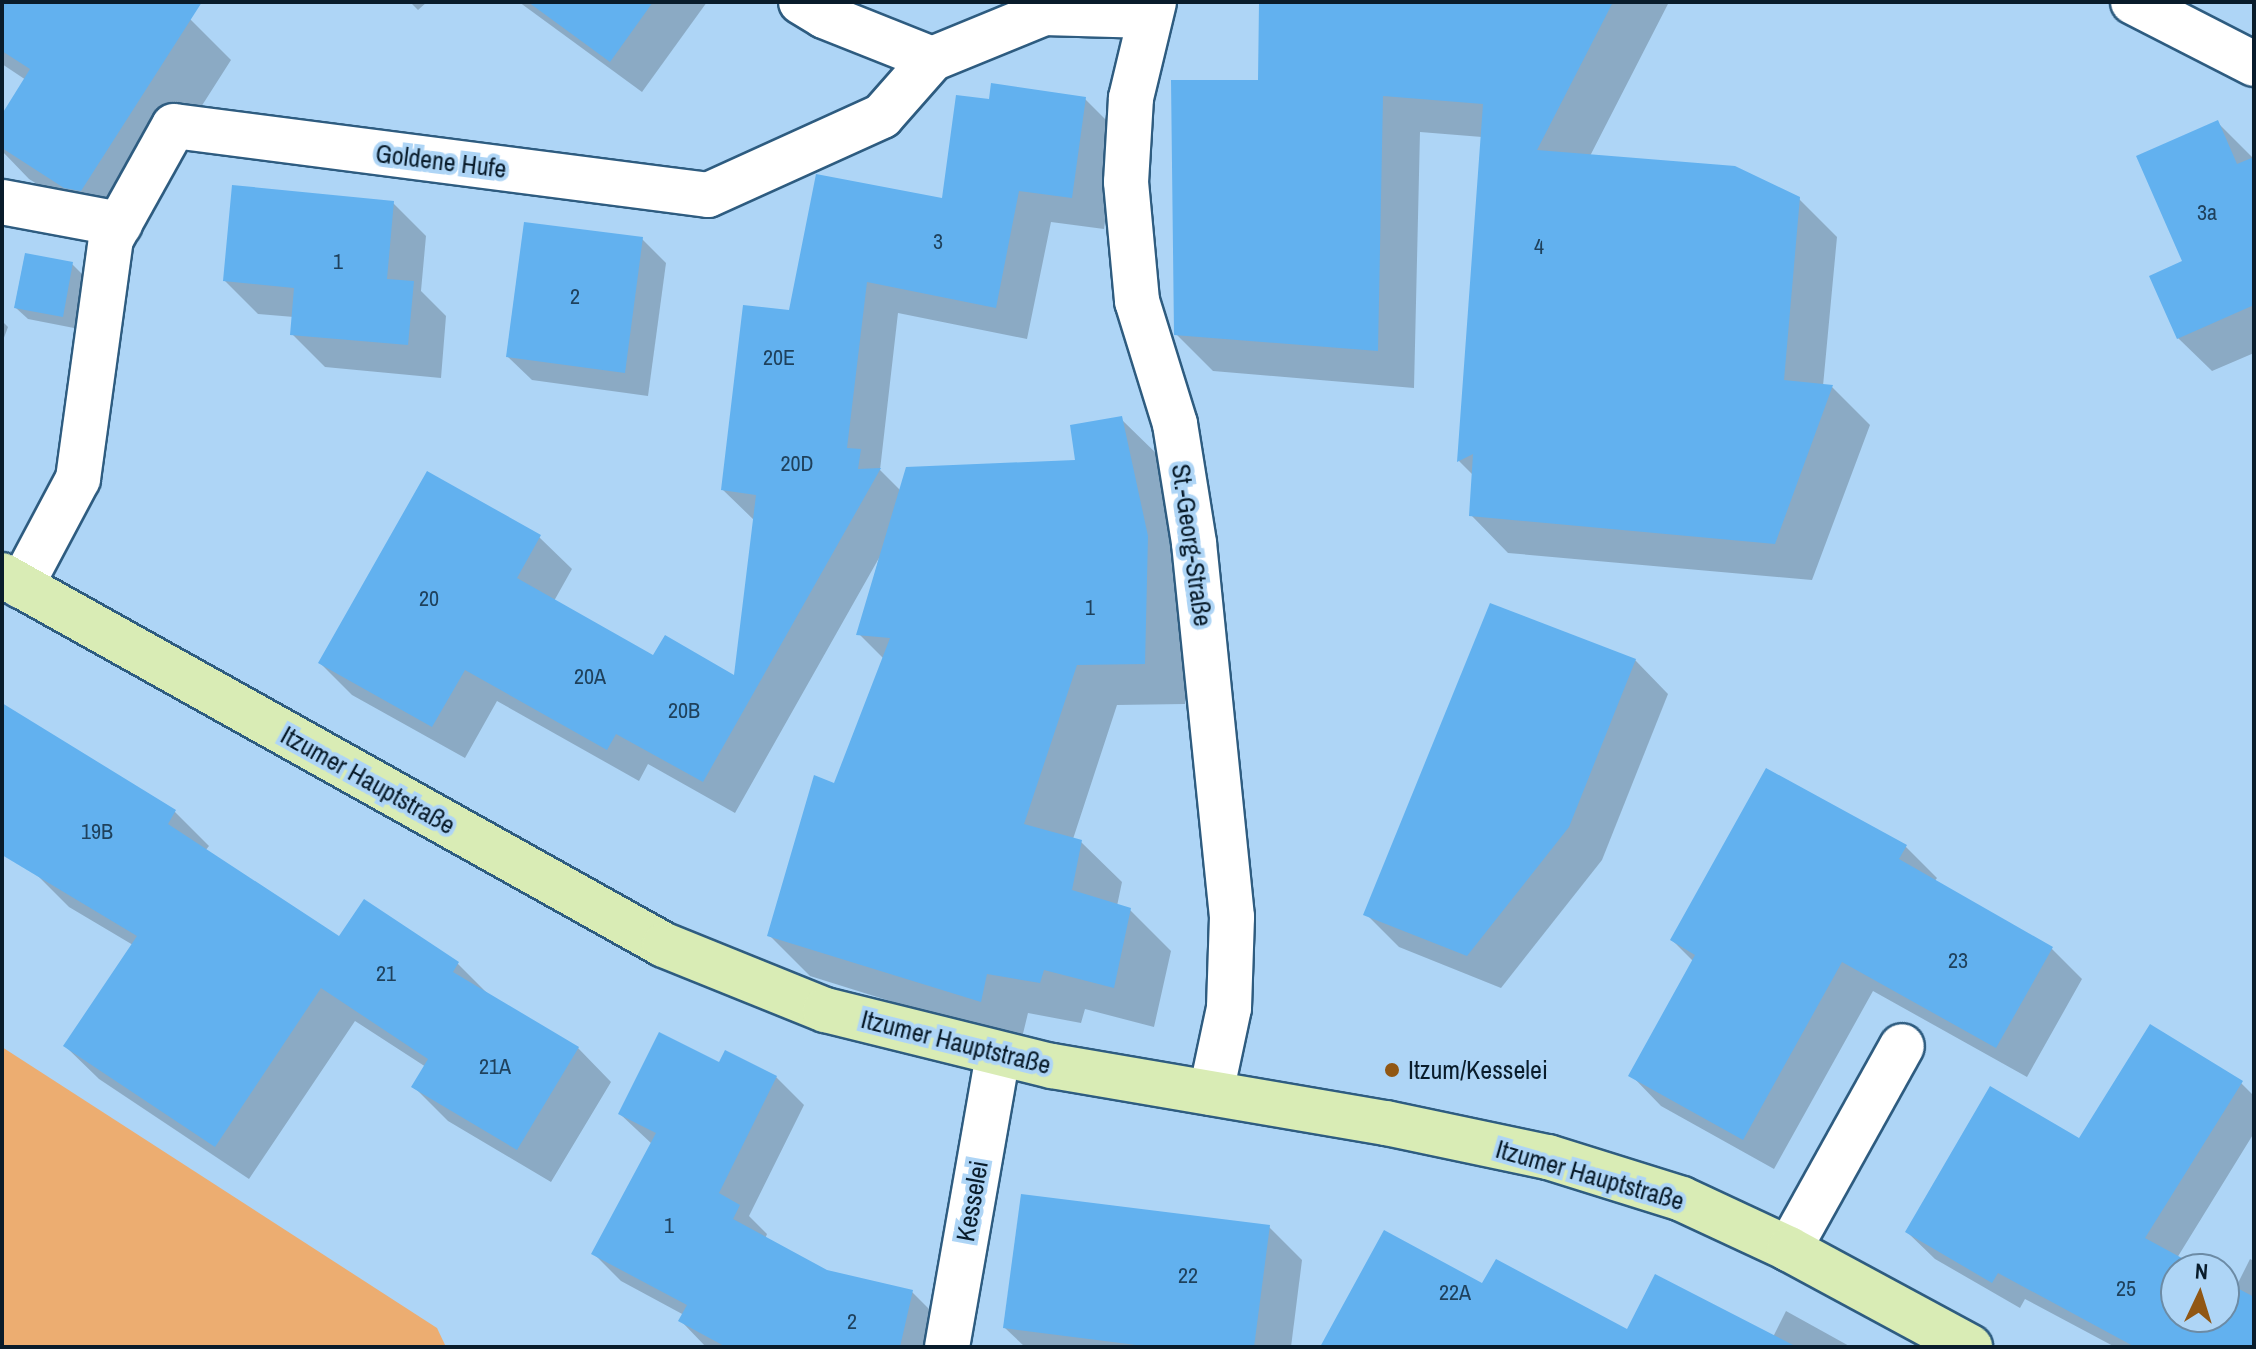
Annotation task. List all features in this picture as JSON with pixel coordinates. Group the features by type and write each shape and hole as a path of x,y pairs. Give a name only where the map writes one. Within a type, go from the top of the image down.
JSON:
{"main road":[{"name":"Itzumer Hauptstraße","path":"12,580 664,945 825,1010 998,1055 1386,1123 1548,1157 1682,1199 1789,1249 1970,1347"}],"street":[{"path":"801,2 824,16 932,59"},
{"path":"2133,2 2254,64"},
{"name":"Goldene Hufe","path":"12,580 78,479 111,239 174,126 708,195 882,116 932,59 1044,13 1151,9"},
{"name":"St.-Georg-Straße","path":"1151,9 1131,98 1126,182 1137,301 1175,424 1194,543 1231,902 1229,1008 1211,1093"},
{"path":"2,202 120,224"},
{"path":"1789,1249 1902,1046"},
{"name":"Kesselei","path":"947,1347 998,1055"}],"shaded area":[{"path":"2,1047 437,1328 446,1347 2,1347"}],"building":[{"path":"2,2 202,2 81,191 64,188 2,148 2,114 30,69 2,51"},
{"path":"528,2 653,2 610,62"},
{"path":"1259,2 1613,2 1537,150 1735,166 1800,197 1784,380 1833,385 1775,544 1469,516 1473,454 1457,462 1483,104 1383,96 1378,351 1174,335 1171,80 1258,80"},
{"path":"991,83 1086,97 1072,198 1019,191 996,308 867,282 847,448 861,449 858,469 881,468 703,782 616,734 607,750 465,670 432,727 318,663 427,471 541,535 517,578 653,655 665,635 734,675 756,495 721,490 743,305 789,310 816,174 942,198 956,95 989,99"},
{"path":"2218,120 2237,164 2254,157 2254,305 2177,339 2149,276 2182,261 2136,156"},
{"path":"232,185 394,201 387,279 414,281 408,345 290,335 294,288 223,281"},
{"path":"524,222 643,237 625,373 506,357"},
{"path":"25,253 73,262 63,317 14,308"},
{"path":"1122,416 1148,536 1145,664 1077,665 1024,824 1082,840 1072,890 1131,908 1114,988 1044,970 1040,983 987,974 981,1002 767,936 814,775 834,783 890,638 856,635 906,467 1075,460 1070,425"},
{"path":"1490,603 1636,659 1569,827 1467,956 1363,915"},
{"path":"2,703 176,810 168,824 339,936 364,899 459,962 453,972 579,1047 517,1150 411,1087 428,1059 321,988 215,1147 63,1046 137,936 2,855"},
{"path":"1766,768 1907,845 1899,859 2053,947 1996,1048 1842,962 1743,1140 1628,1076 1695,955 1670,940"},
{"path":"2150,1024 2243,1081 2145,1238 2173,1253 2160,1253 2160,1333 2240,1333 2240,1290 2254,1297 2254,1347 2135,1347 1998,1273 1992,1283 1905,1232 1990,1086 2079,1138"},
{"path":"659,1032 719,1062 725,1050 777,1076 719,1193 740,1205 733,1219 827,1270 913,1290 900,1347 726,1347 678,1321 687,1305 591,1254 656,1133 618,1114"},
{"path":"1021,1194 1270,1225 1254,1347 1152,1347 1003,1328"},
{"path":"1384,1230 1482,1283 1496,1259 1627,1329 1655,1274 1797,1347 1320,1347"}],"place":[{"name":"Itzum/Kesselei","path":"1392,1070"}]}
